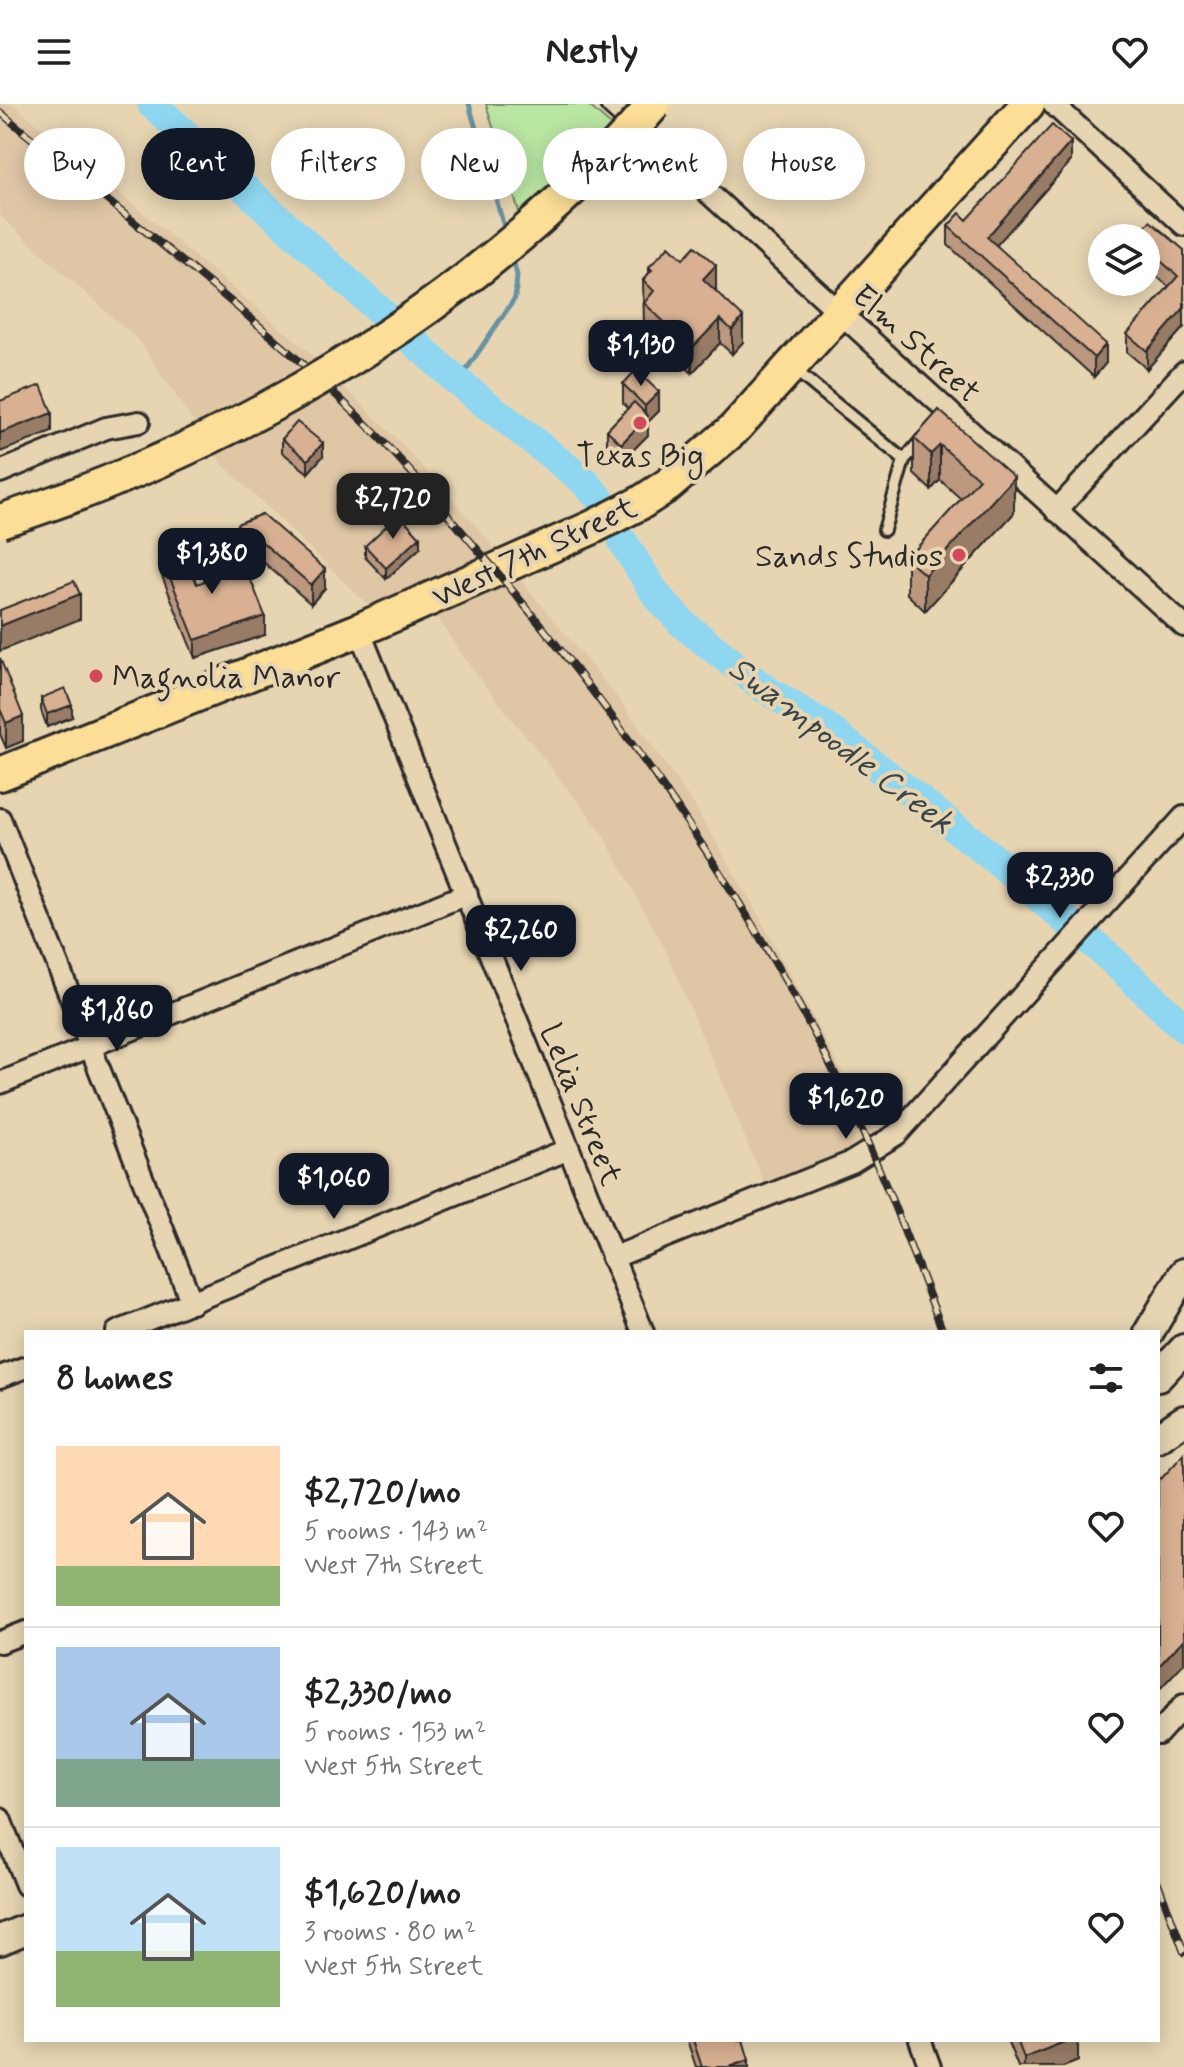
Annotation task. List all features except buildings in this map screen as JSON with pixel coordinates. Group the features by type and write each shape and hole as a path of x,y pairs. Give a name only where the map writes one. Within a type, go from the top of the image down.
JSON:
{"main road":[{"path":"0,521 174,455 280,402 395,333 497,256 572,189 654,104"},
{"name":"West 7th Street","path":"0,774 359,630 591,528 642,502 734,429 1028,104"},
{"path":"1150,1330 1184,1273"},
{"path":"1160,1375 1184,1349"},
{"path":"1160,1437 1184,1420"},
{"path":"1160,1451 1184,1439"},
{"path":"0,1940 24,1930"}],"street":[{"name":"Elm Street","path":"611,104 839,313 943,414 1184,626"},
{"path":"1053,104 1184,225"},
{"path":"1056,511 1184,372"},
{"path":"0,472 106,428 139,422"},
{"name":"Lelia Street","path":"359,630 642,1330"},
{"path":"612,1258 852,1162 897,1134 1184,817"},
{"path":"0,819 192,1303"},
{"path":"0,1083 467,894"},
{"path":"122,1330 567,1150"},
{"path":"0,1377 24,1368"},
{"path":"0,1642 24,1633"},
{"path":"1160,1732 1184,1705"},
{"path":"0,1819 24,1880"},
{"path":"921,2042 930,2067"}],"lane":[{"path":"791,366 904,460"},
{"path":"884,530 904,460 930,429"}],"shaded area":[{"path":"0,104 13,104 42,128 24,128 24,200 125,198 307,350 399,441 479,529 618,698 695,806 758,914 876,1135 844,1154 765,1185 666,951 601,831 472,669 415,586 367,604 221,463 139,341 0,216"}],"green space":[{"path":"486,104 587,104 611,125 608,128 543,128 543,191 519,212 515,200 527,200 527,128 493,128"}],"waterway":[{"name":"Swampoodle Creek","path":"152,104 458,382 583,480 599,498"},
{"path":"469,104 506,234"},
{"path":"458,382 515,298 517,276 512,255"},
{"name":"Swampoodle Creek","path":"623,542 657,596 684,625 765,689 826,727 991,856 1108,956 1184,1028"}],"railway":[{"path":"0,112 235,305 370,428 485,558 587,683 726,881 807,1020 871,1151 942,1330"},
{"path":"1160,1888 1184,1952"}],"place":[{"name":"Texas Big","path":"640,423"},
{"name":"Sands Studios","path":"959,555"},
{"name":"Magnolia Manor","path":"96,676"}]}
